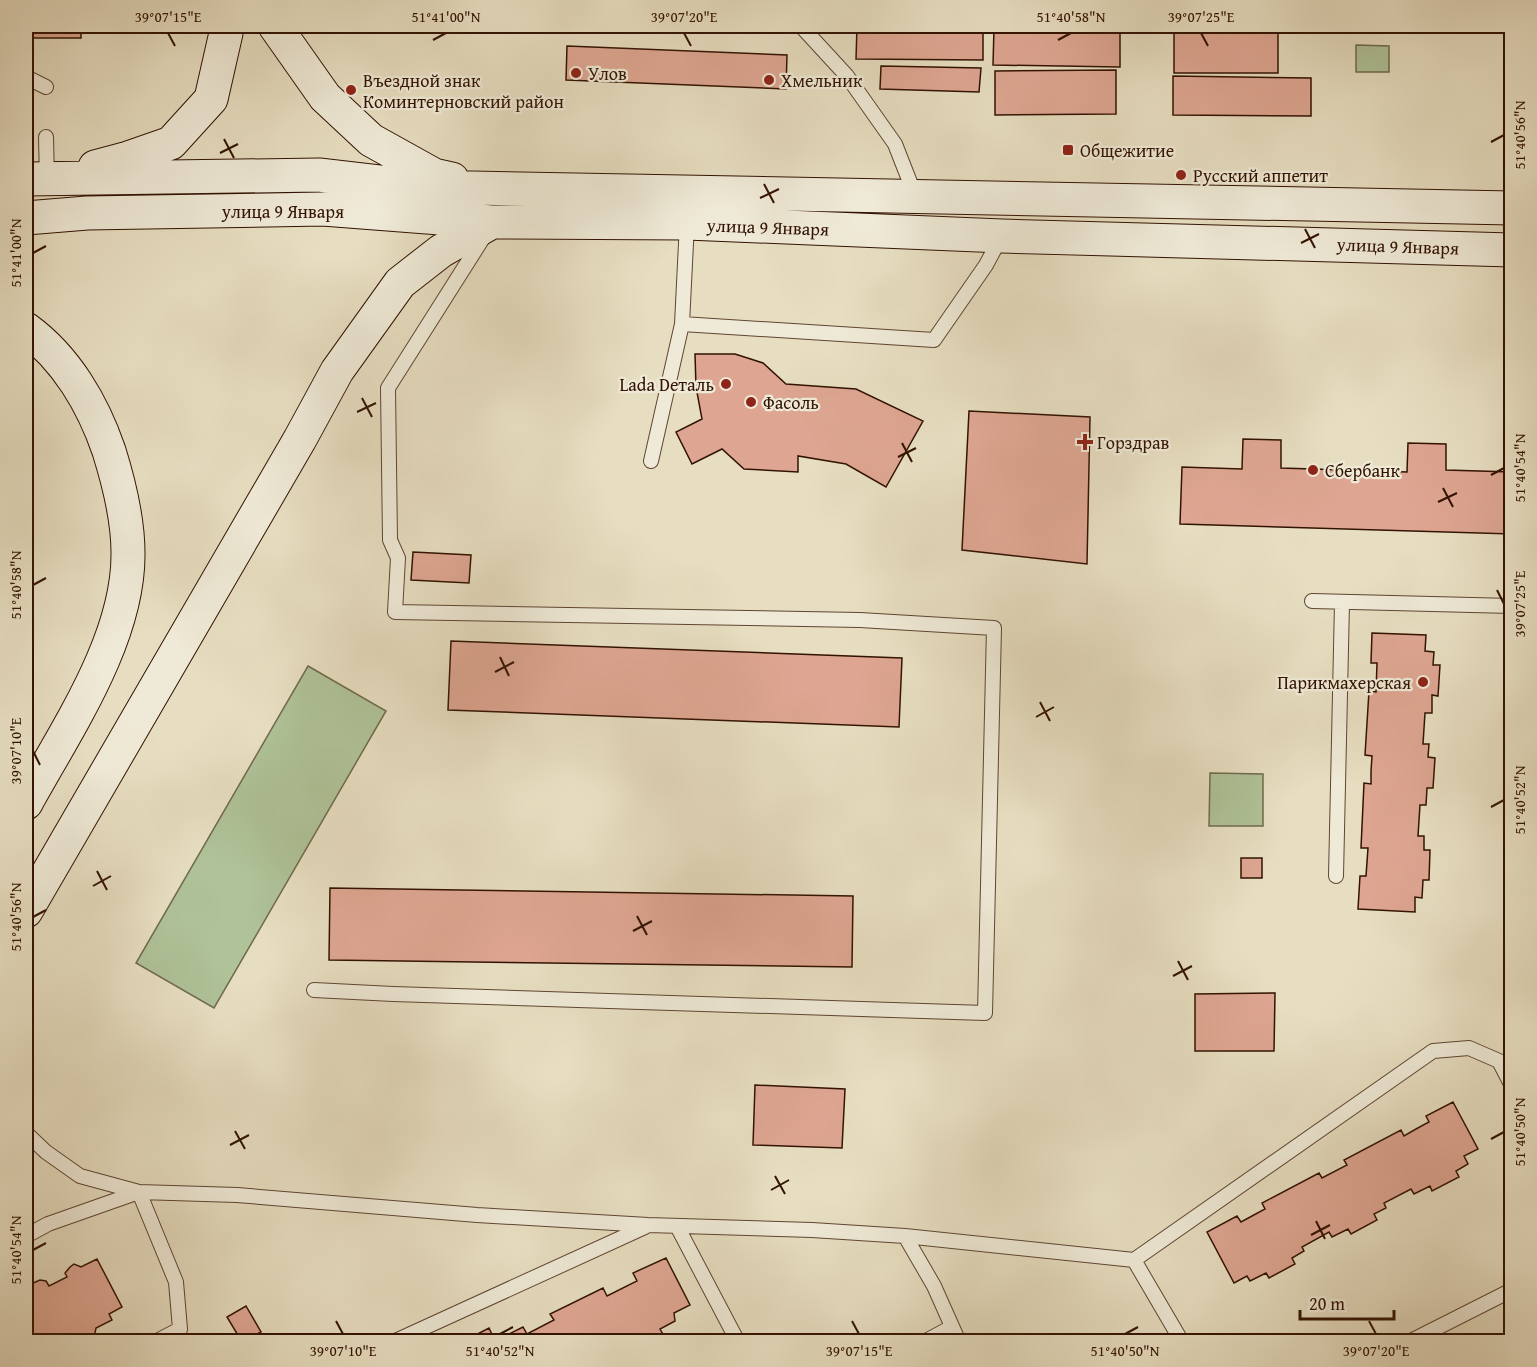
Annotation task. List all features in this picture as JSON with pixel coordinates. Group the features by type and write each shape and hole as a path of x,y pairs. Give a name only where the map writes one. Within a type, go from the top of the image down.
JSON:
{"main road":[{"path":"36,179 125,159 171,143 211,99 226,26"},
{"path":"276,28 325,97 371,140 434,175 501,189"},
{"name":"улица 9 Января","path":"36,179 319,175 422,187 1512,208"},
{"name":"улица 9 Января","path":"26,218 87,213 323,209 492,222 687,223 1002,236 1512,250"},
{"path":"26,911 338,371 400,283 441,251 492,222"},
{"path":"26,328 43,342 78,384 101,428 121,487 128,553 122,606 104,656 76,714 26,803"}],"lane":[{"path":"801,26 847,76 895,144 916,197"},
{"path":"26,77 46,87"},
{"path":"36,179 46,137"},
{"path":"314,990 985,1013 994,628 860,620 395,612 398,558 390,540 388,388 492,222"},
{"path":"651,461 682,324 687,223"},
{"path":"682,324 934,340 986,265 1002,236"},
{"path":"1312,601 1512,606"},
{"path":"1336,876 1342,603"},
{"path":"26,1133 46,1152 80,1176 140,1192 237,1195 477,1215 648,1225 812,1230 905,1236 1134,1260 1433,1051 1469,1048 1498,1061 1512,1086"},
{"path":"26,1236 48,1224 140,1192"},
{"path":"140,1192 176,1282 180,1329 155,1341"},
{"path":"393,1341 648,1225"},
{"path":"677,1226 738,1341"},
{"path":"905,1236 934,1286 959,1341"},
{"path":"1134,1260 1182,1341"},
{"path":"1410,1341 1512,1290"},
{"path":"924,1341 952,1327"}],"green space":[{"path":"1356,45 1389,46 1389,72 1356,72"},
{"path":"308,666 386,711 214,1008 136,963"},
{"path":"1210,773 1263,774 1263,826 1209,826"}],"building":[{"path":"26,26 81,26 81,38 26,38"},
{"path":"857,26 983,26 983,60 856,59"},
{"path":"1184,26 1278,26 1278,27"},
{"path":"994,28 1120,30 1120,67 993,65"},
{"path":"1174,33 1278,33 1278,73 1174,73"},
{"path":"567,46 787,55 786,89 566,80"},
{"path":"881,66 981,68 979,92 880,89"},
{"path":"1116,70 1116,114 995,115 995,71"},
{"path":"1173,76 1311,78 1311,116 1173,115"},
{"path":"695,354 735,354 763,363 786,384 856,389 923,421 886,487 846,464 798,456 798,472 744,469 722,449 692,464 676,432 702,419 696,387"},
{"path":"969,411 1090,417 1087,564 962,550"},
{"path":"1243,439 1281,440 1281,468 1407,472 1408,443 1446,444 1446,470 1512,472 1512,534 1180,524 1182,467 1242,469"},
{"path":"413,552 471,555 469,583 411,580"},
{"path":"1372,633 1426,635 1425,651 1434,652 1433,665 1440,665 1438,696 1432,695 1432,713 1425,713 1423,744 1429,744 1428,757 1435,758 1433,788 1427,788 1426,805 1420,805 1418,836 1424,836 1424,850 1430,850 1429,880 1423,880 1422,898 1415,897 1415,912 1358,909 1360,876 1366,876 1368,848 1361,848 1364,783 1371,784 1372,756 1365,755 1369,691 1376,692 1377,663 1371,663"},
{"path":"451,641 902,658 899,727 448,710"},
{"path":"1241,858 1262,858 1262,878 1241,878"},
{"path":"330,888 853,896 852,967 329,960"},
{"path":"1275,993 1274,1051 1195,1051 1195,994"},
{"path":"755,1085 845,1089 842,1148 753,1145"},
{"path":"1453,1102 1478,1149 1464,1156 1468,1164 1456,1171 1459,1177 1432,1191 1430,1186 1414,1194 1411,1189 1384,1203 1386,1208 1374,1214 1377,1220 1351,1234 1348,1229 1332,1237 1329,1232 1302,1247 1304,1251 1292,1258 1295,1264 1269,1278 1266,1273 1250,1281 1247,1276 1234,1283 1207,1232 1237,1216 1241,1222 1265,1209 1262,1203 1319,1173 1322,1178 1347,1165 1344,1160 1401,1130 1404,1136 1429,1122 1426,1116"},
{"path":"666,1258 690,1305 674,1313 675,1321 660,1329 664,1336 653,1342 462,1342 489,1328 495,1341 523,1327 527,1334 554,1320 550,1314 603,1288 607,1296 637,1281 633,1273"},
{"path":"97,1259 122,1307 109,1314 112,1320 96,1328 93,1342 26,1342 26,1293 33,1290 33,1283 40,1280 46,1281 49,1286 67,1277 65,1273 74,1264 81,1267"},
{"path":"246,1306 261,1332 242,1342 227,1317"}],"place":[{"name":"Улов","path":"576,73"},
{"name":"Хмельник","path":"769,80"},
{"name":"Въездной знак Коминтерновский район","path":"351,90"},
{"name":"Общежитие","path":"1068,150"},
{"name":"Русский аппетит","path":"1181,175"},
{"name":"Lada Dеталь","path":"726,384"},
{"name":"Фасоль","path":"751,402"},
{"name":"Горздрав","path":"1085,442"},
{"name":"Сбербанк","path":"1313,470"},
{"name":"Парикмахерская","path":"1423,682"}]}
